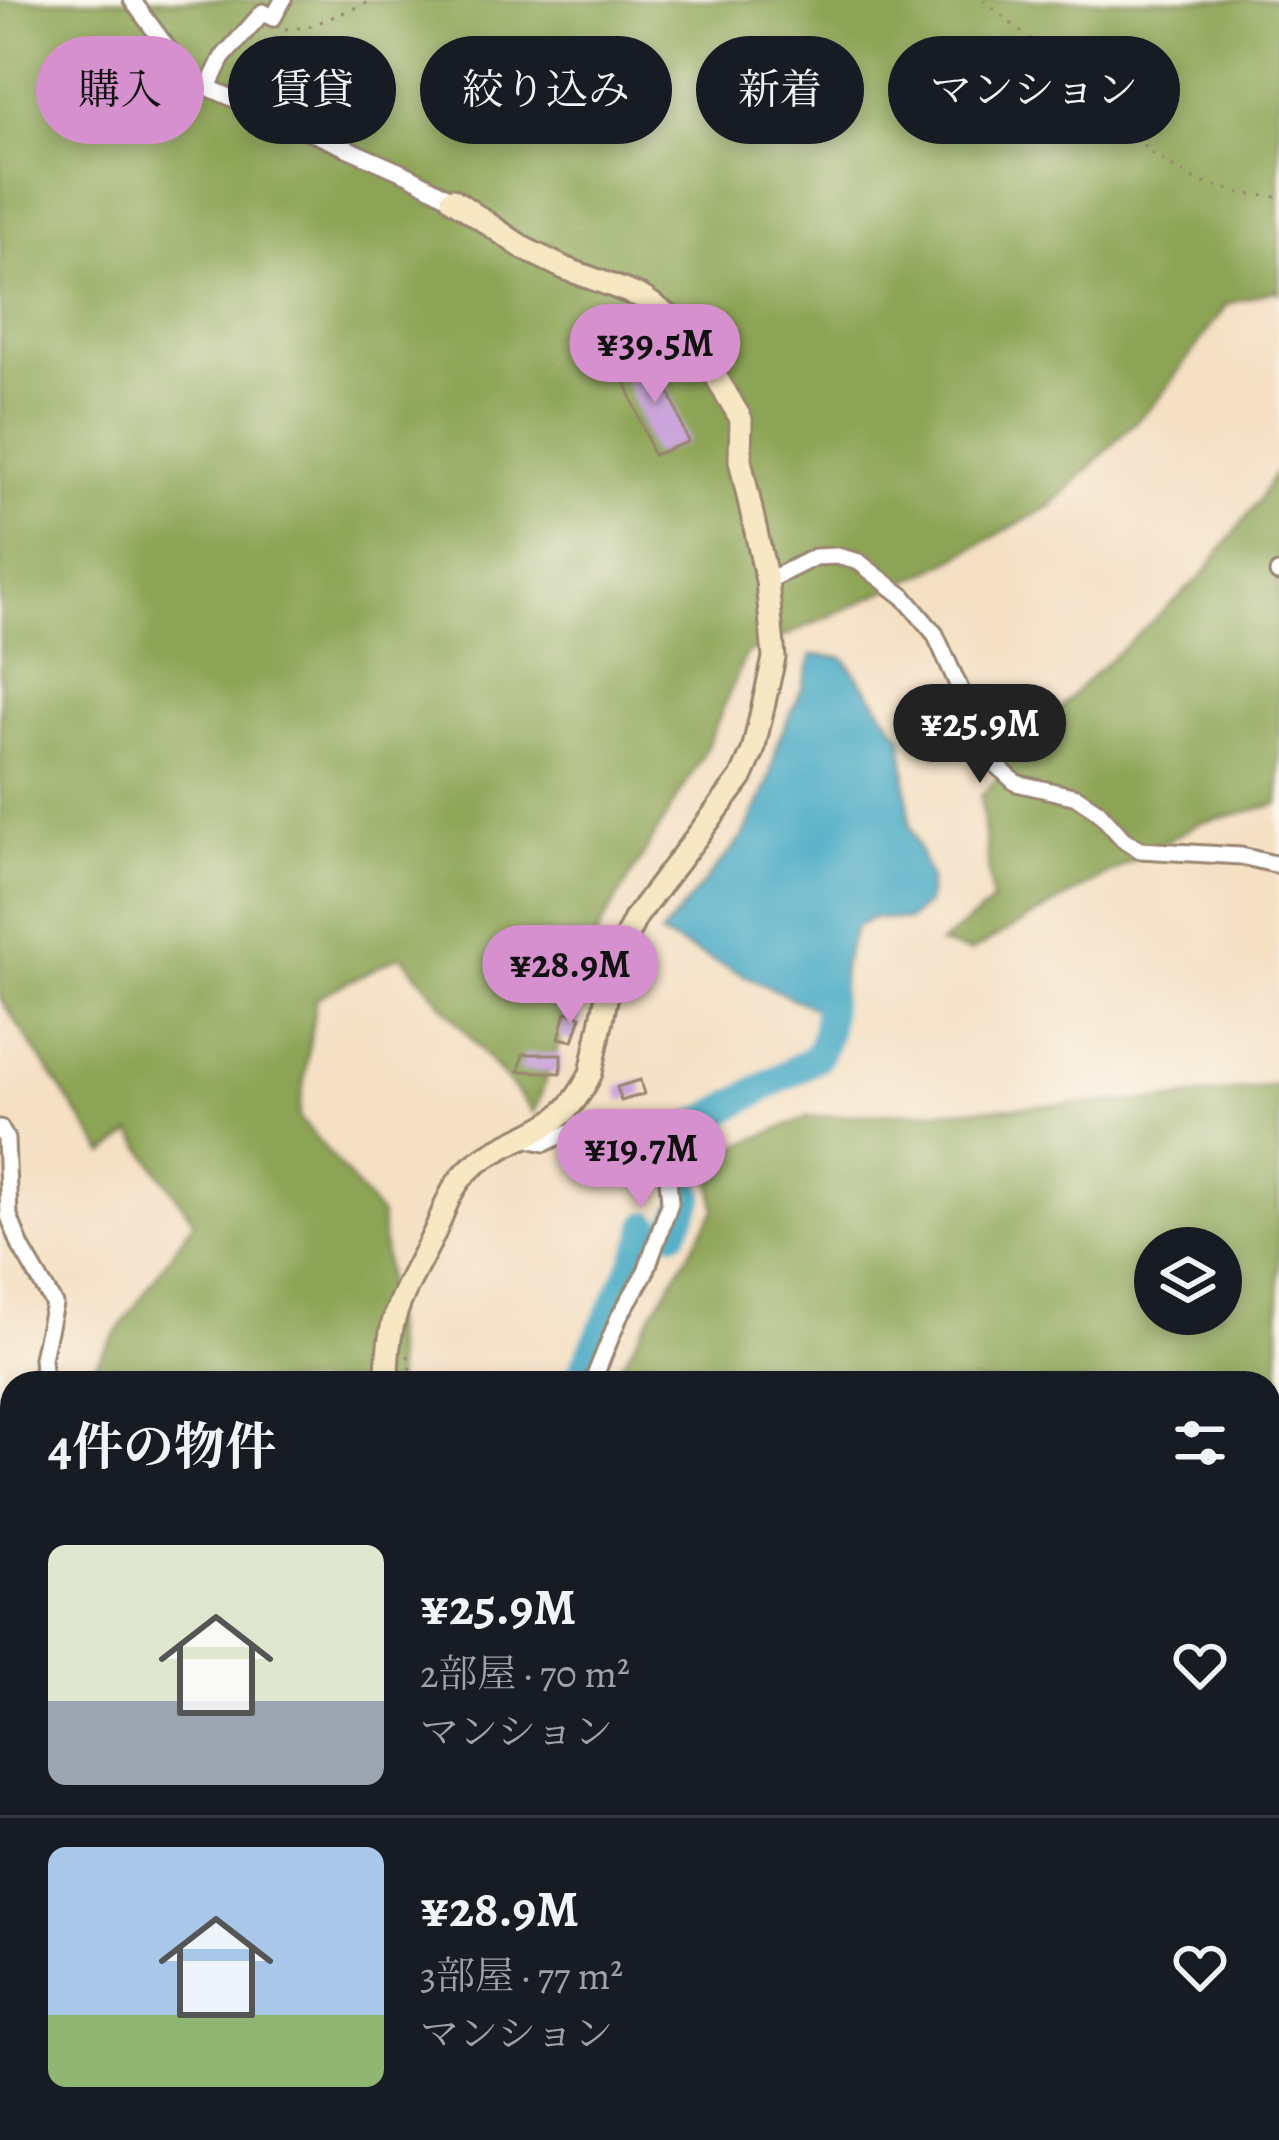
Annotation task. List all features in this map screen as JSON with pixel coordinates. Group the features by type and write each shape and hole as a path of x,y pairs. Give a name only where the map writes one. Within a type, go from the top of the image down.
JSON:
{"street":[{"path":"132,0 190,80 410,176 525,249 665,309 705,358 741,418 740,460 766,581 774,658 753,751 741,778 636,917 618,954 583,1090 553,1125 477,1163 442,1205 432,1239 397,1303 387,1338 387,1371"},
{"path":"208,87 222,58 262,13 273,18 283,0"},
{"path":"766,581 815,557 859,562 904,597 935,634 993,761 1016,783 1090,804 1140,850 1240,856 1279,865"},
{"path":"524,1138 545,1143 567,1131 608,1126 640,1130 671,1186 670,1203 646,1271 597,1371"},
{"path":"0,1128 6,1139 9,1216 54,1304 43,1371"}],"path":[{"path":"257,18 274,30 308,27 374,0"},
{"path":"983,0 1086,86 1153,154 1197,181 1279,197"}],"green space":[{"path":"0,0 1279,0 1279,293 1275,290 1227,304 1160,397 1051,506 936,568 746,654 704,753 601,926 534,1113 401,955 316,998 299,1117 381,1216 395,1371 90,1371 194,1221 132,1133 105,1154 0,998"},
{"path":"1279,467 1279,804 1199,823 970,952 940,944 992,903 981,796 1081,686 1202,576"},
{"path":"1279,1085 1279,1371 617,1371 715,1210 709,1158 808,1117 1165,1100"}],"water":[{"path":"812,655 844,658 902,737 910,825 930,879 927,904 908,920 872,918 855,928 843,966 840,1021 660,935 744,835 768,784 779,739"}],"building":[{"path":"657,357 688,442 653,455 621,370"},
{"path":"566,1012 581,1016 573,1041 559,1038"},
{"path":"523,1054 561,1054 561,1073 519,1071"},
{"path":"640,1080 644,1094 621,1101 617,1087"}],"waterway":[{"path":"674,1230 690,1196 664,1143 816,1058 827,1030 827,978"},
{"path":"583,1371 645,1242 648,1226"}]}
